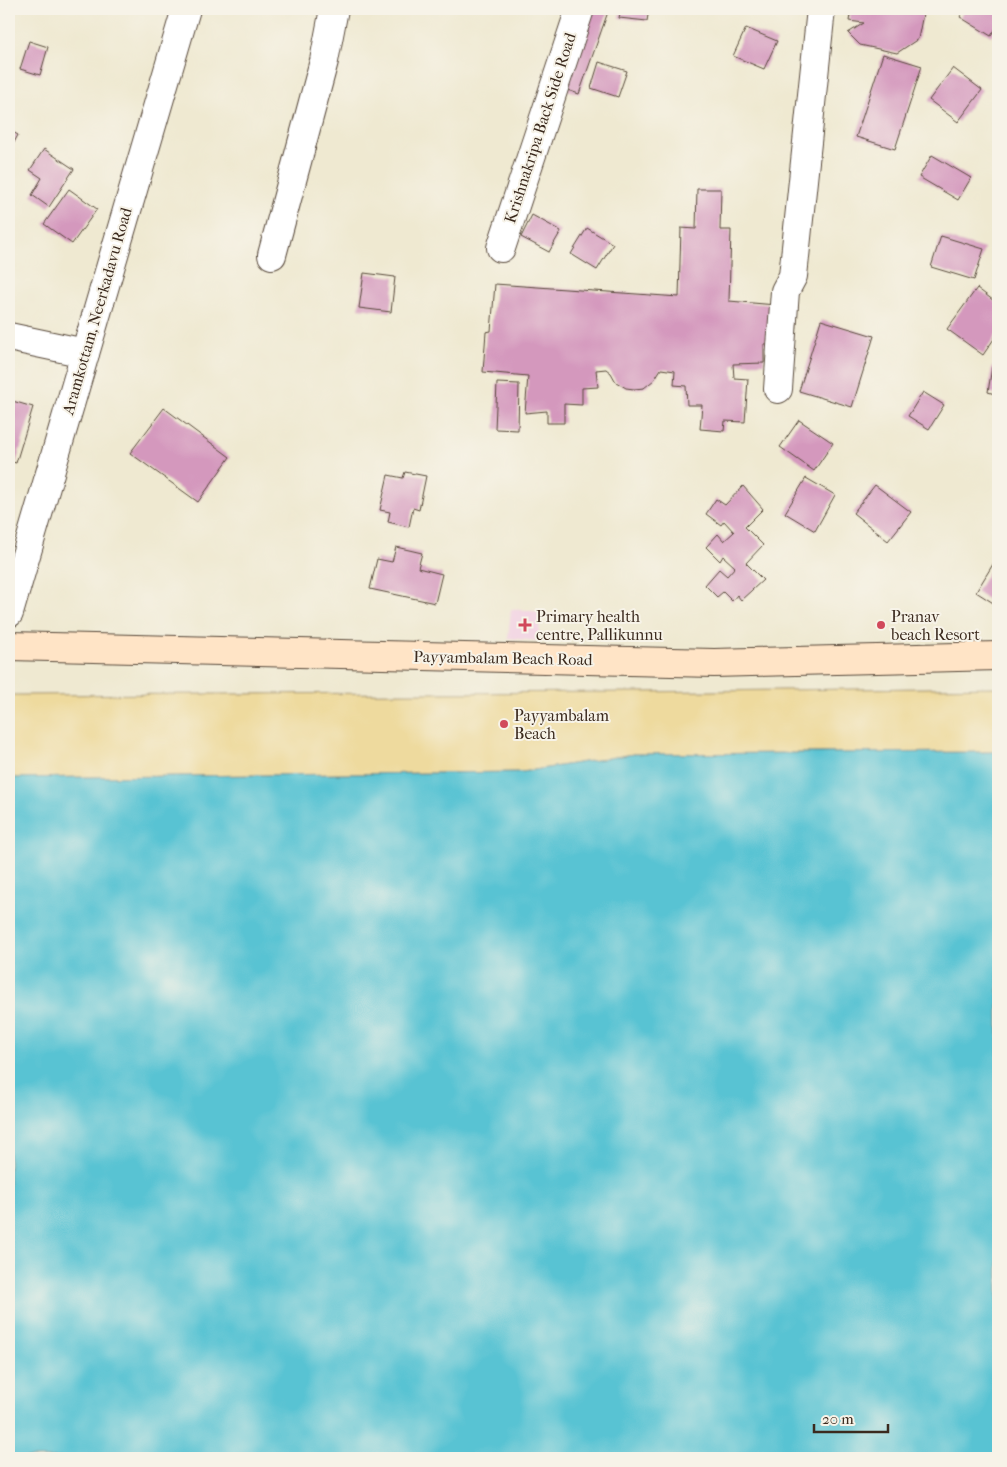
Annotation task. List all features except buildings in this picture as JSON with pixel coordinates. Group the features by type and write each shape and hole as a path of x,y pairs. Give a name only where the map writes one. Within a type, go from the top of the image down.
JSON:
{"main road":[{"name":"Payyambalam Beach Road","path":"9,646 714,662 998,656"}],"street":[{"name":"Aramkottam, Neerkadavu Road","path":"9,613 186,9"},
{"path":"272,255 324,61 334,9"},
{"name":"Krishnakripa Back Side Road","path":"501,248 580,9"},
{"path":"778,388 785,291 793,276 821,9"},
{"path":"9,337 85,353"}],"shaded area":[{"name":"Primary health centre, Pallikunnu","path":"511,609 541,612 538,641 508,638"}],"sand":[{"name":"Payyambalam Beach","path":"998,687 998,752 634,754 522,772 9,778 9,695 639,692"}],"water":[{"path":"998,752 998,1458 9,1458 9,778 522,772 634,754"}],"place":[{"name":"Primary health centre, Pallikunnu","path":"525,625"},
{"name":"Pranav beach Resort","path":"881,625"},
{"name":"Payyambalam Beach","path":"504,724"}]}
